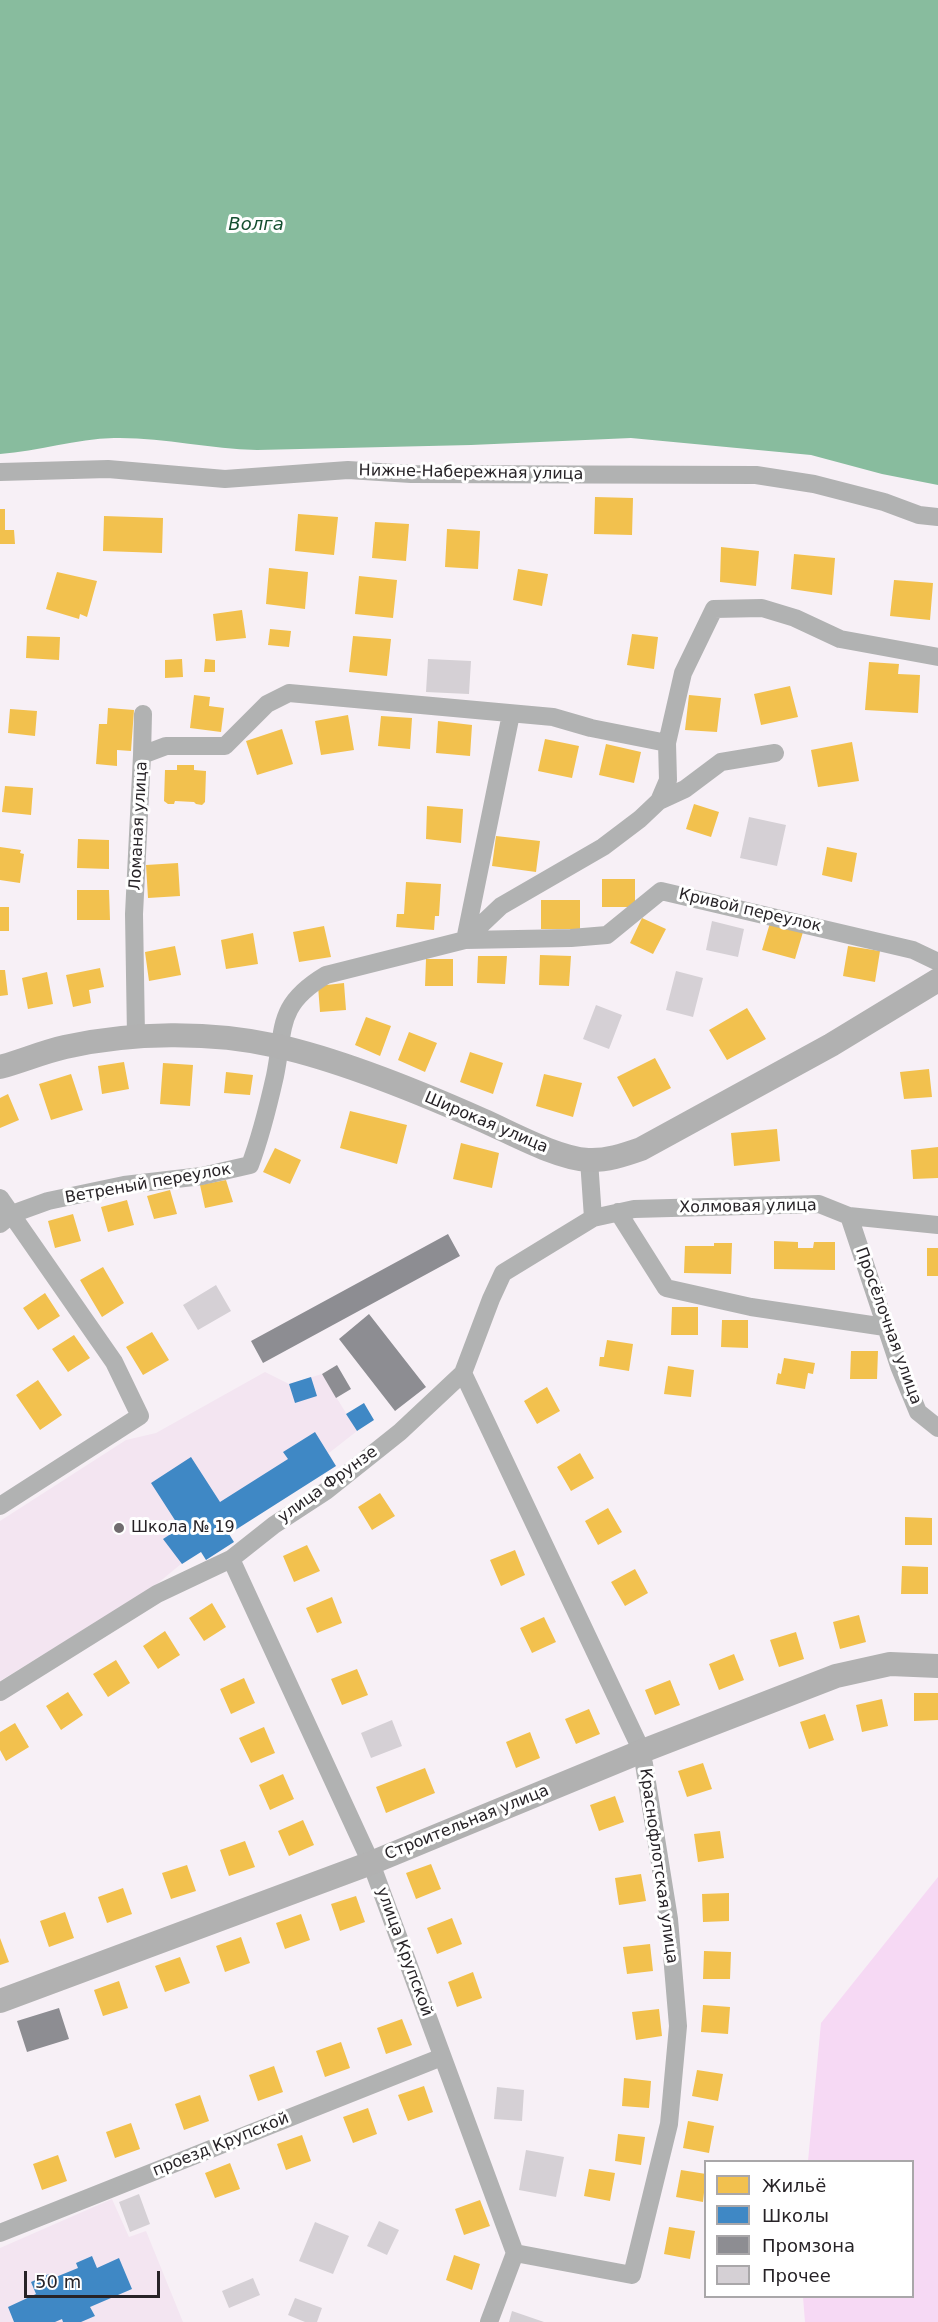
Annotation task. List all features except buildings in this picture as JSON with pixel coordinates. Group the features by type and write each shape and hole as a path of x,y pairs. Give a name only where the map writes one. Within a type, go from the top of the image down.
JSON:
{"street":[{"name":"Нижне-Набережная улица","path":"0,472 108,469 225,479 348,470 411,474 756,475 814,484 884,502 919,515 938,517"},
{"path":"659,801 668,780 667,743 683,673 714,609 762,608 795,618 840,639 938,657"},
{"name":"Ломаная улица","path":"136,1036 134,914 142,754 166,746 225,746 267,704 289,693 553,717 591,728 667,743"},
{"path":"142,754 143,714"},
{"path":"465,940 511,714"},
{"name":"Кривой переулок","path":"465,940 501,906 603,847 640,819 659,801 685,789 721,762 775,753"},
{"name":"Кривой переулок","path":"278,1046 282,1023 296,998 311,984 326,975 465,940 607,935 661,891 913,950 938,962"},
{"name":"Широкая улица","path":"0,1067 65,1047 136,1036 236,1038 278,1046 333,1061 461,1111 566,1156 589,1160 620,1156 641,1149 831,1045 938,980"},
{"name":"Ветреный переулок","path":"6,1219 48,1201 124,1185 202,1176 250,1165 264,1128 277,1066 278,1046"},
{"path":"589,1160 593,1218"},
{"path":"0,1198 6,1219 114,1362 140,1416 0,1506"},
{"name":"Холмовая улица","path":"593,1218 634,1209 819,1204 849,1216 938,1225"},
{"path":"618,1212 666,1288 751,1307 885,1327"},
{"name":"Просёлочная улица","path":"849,1216 885,1327 918,1412 938,1428"},
{"name":"улица Фрунзе","path":"0,1692 157,1594 231,1559 274,1525 326,1491 400,1432 463,1373 503,1273 593,1218"},
{"name":"Краснофлотская улица","path":"463,1373 638,1743 669,1919 678,2026 669,2124 632,2275 515,2253"},
{"name":"улица Крупской","path":"231,1559 371,1863 515,2253"},
{"name":"Строительная улица","path":"0,2001 371,1863 640,1752 836,1676 890,1664 938,1666"},
{"name":"проезд Крупской","path":"0,2233 442,2057"},
{"path":"489,2322 515,2253"}],"shaded area":[{"name":"Школа № 19","path":"265,1372 289,1384 322,1374 357,1431 329,1453 336,1466 181,1564 152,1588 0,1681 0,1521 126,1440 156,1433"},
{"path":"938,1877 938,2322 805,2322 803,2298 914,2298 914,2160 808,2160 821,2023"},
{"path":"112,2199 129,2237 146,2231 183,2322 0,2322 0,2248"}],"water":[{"name":"Волга","path":"0,0 938,0 938,485 882,474 811,455 631,438 471,445 257,450 150,439 114,438 86,440 0,454"}],"place":[{"name":"Школа № 19","path":"119,1528"}]}
